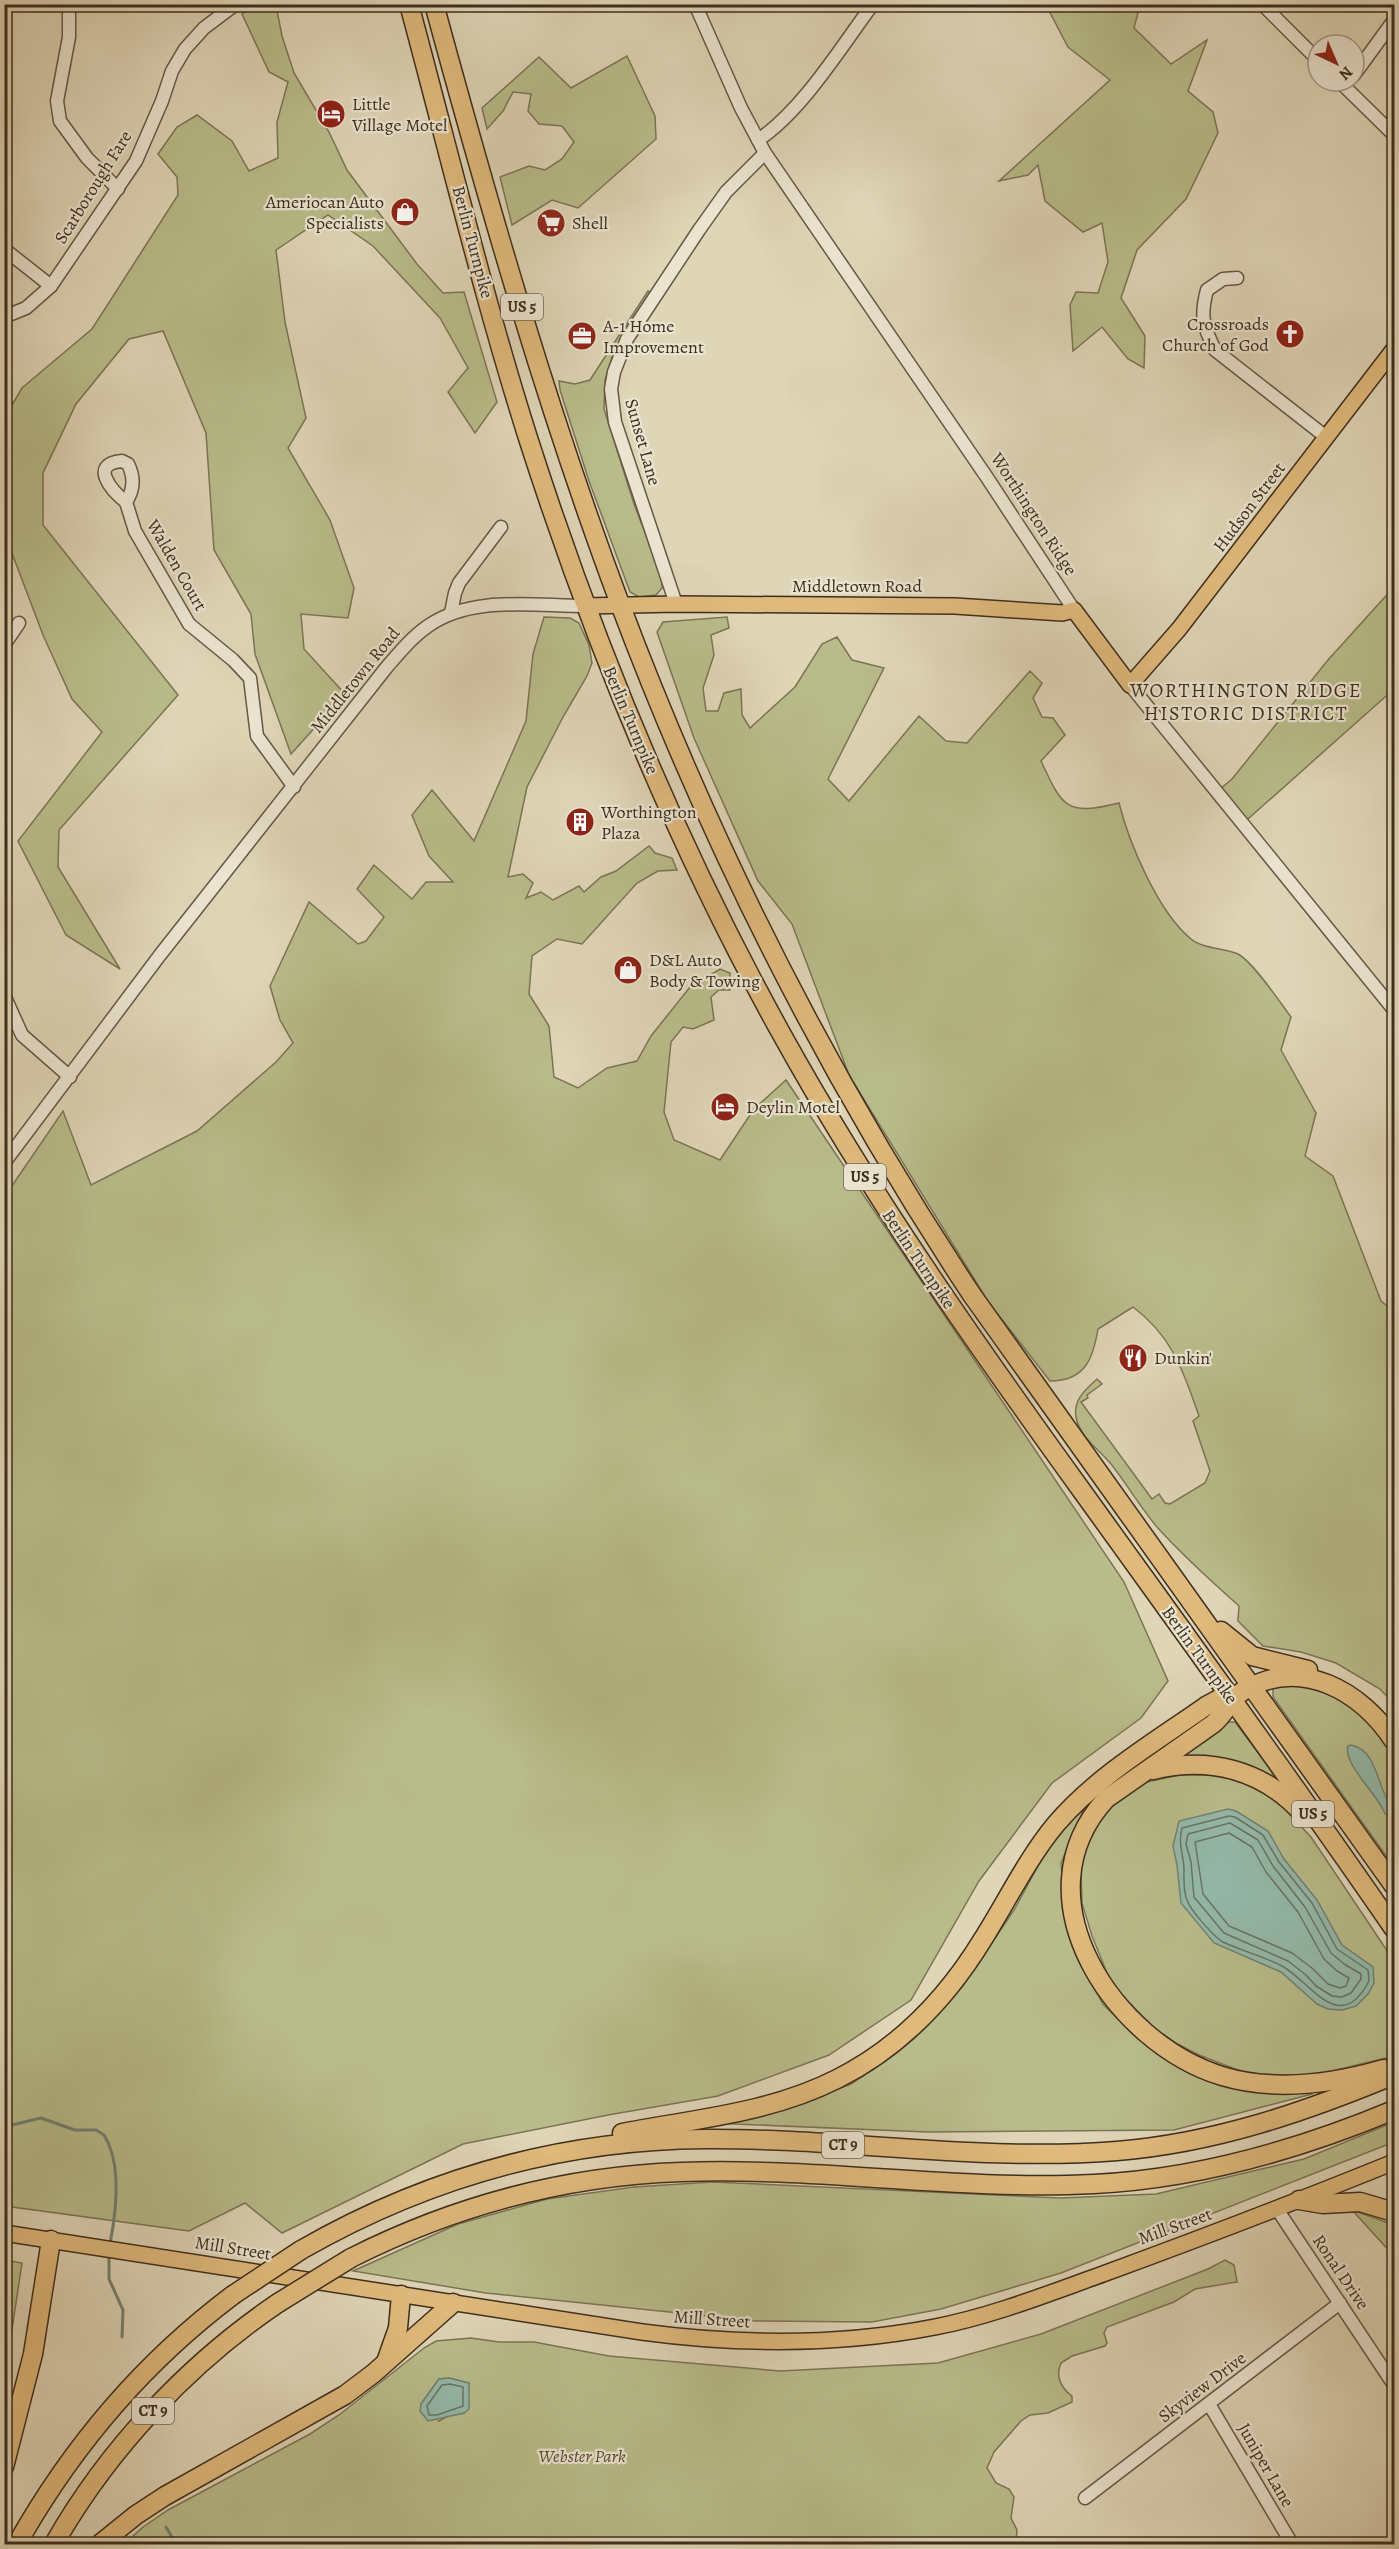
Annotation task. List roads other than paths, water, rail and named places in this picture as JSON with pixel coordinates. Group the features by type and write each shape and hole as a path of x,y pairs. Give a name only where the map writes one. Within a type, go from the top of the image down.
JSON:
{"highway":[{"name":"Berlin Turnpike","path":"409,4 515,395 585,606 640,745 687,849 754,984 862,1171 951,1307 1395,1929"},
{"name":"Berlin Turnpike","path":"434,4 475,153 536,352 621,606 671,731 783,972 859,1114 914,1206 978,1304 1395,1886"},
{"path":"1199,1613 1248,1654 1270,1662 1304,1668 1321,1682 1356,1697 1391,1733"},
{"path":"558,2152 600,2136 748,2111 782,2102 838,2078 880,2054 915,2024 954,1982 984,1939 1040,1845 1071,1807 1098,1783 1219,1699 1231,1699 1252,1686 1286,1678 1321,1682"},
{"path":"1231,1699 1227,1710 1220,1718 1106,1798 1088,1821 1078,1841 1070,1872 1071,1904 1081,1940 1095,1972 1121,2009 1151,2037 1176,2056 1208,2071 1237,2080 1272,2085 1312,2084 1359,2076 1395,2066"},
{"path":"1140,1774 1186,1764 1225,1767 1248,1774 1281,1792 1315,1827 1331,1839"},
{"name":"CT 9","path":"17,2544 57,2480 103,2420 174,2345 233,2295 301,2250 365,2216 477,2172 558,2152 633,2142 707,2139 1017,2153 1119,2151 1180,2143 1249,2128 1319,2106 1395,2075"},
{"name":"CT 9","path":"54,2544 89,2489 154,2410 212,2354 278,2302 351,2258 409,2231 475,2207 532,2191 585,2181 647,2174 710,2171 1017,2185 1106,2184 1175,2175 1238,2163 1318,2140 1395,2110"},
{"path":"1299,2200 1323,2204 1360,2202 1395,2212"},
{"path":"4,2468 31,2362 51,2240"},
{"path":"383,2366 398,2328 401,2295"},
{"path":"100,2544 150,2506 332,2403 383,2366 453,2303"}],"main road":[{"name":"Hudson Street","path":"1130,685 1179,629 1395,350"},
{"name":"Middletown Road","path":"585,606 676,603 990,607 1059,613 1074,610"},
{"name":"Worthington Ridge","path":"1074,610 1130,685"},
{"name":"Mill Street","path":"4,2233 642,2332 711,2340 798,2342 872,2337 936,2327 984,2315 1278,2209 1395,2162"}],"street":[{"path":"69,4 69,37 57,101 60,121 87,158 118,189"},
{"name":"Scarborough Fare","path":"4,317 26,308 51,286 136,161 162,101 172,71 185,49 204,28 236,4"},
{"name":"Worthington Ridge","path":"695,4 765,153 973,456 1074,610"},
{"path":"758,140 774,128 798,102 873,4"},
{"path":"1262,4 1306,48"},
{"path":"1366,59 1395,20"},
{"path":"1355,93 1395,135"},
{"name":"Sunset Lane","path":"676,603 615,422 611,397 614,372 627,339 699,230 726,192 765,153"},
{"path":"4,249 51,286"},
{"path":"1237,278 1223,279 1207,290 1202,311 1205,330 1215,350 1326,437"},
{"name":"Walden Court","path":"126,502 135,531 189,624 233,660 250,678 257,736 294,787"},
{"path":"451,613 454,592 459,583 501,527"},
{"name":"Middletown Road","path":"4,1163 160,955 400,652 426,627 451,613 487,606 585,606"},
{"path":"4,645 19,623"},
{"name":"Worthington Ridge","path":"1130,685 1395,1010"},
{"path":"4,995 22,1035 70,1077"},
{"name":"Ronal Drive","path":"1278,2209 1395,2385"},
{"name":"Skyview Drive","path":"1085,2498 1340,2303"},
{"name":"Juniper Lane","path":"1209,2404 1292,2544"}],"water":[{"path":"1351,1745 1365,1753 1374,1766 1393,1810 1390,1816 1385,1814 1351,1762 1348,1746"},
{"path":"1228,1809 1236,1811 1268,1831 1284,1859 1317,1900 1342,1945 1373,1967 1374,1983 1368,1994 1356,2006 1342,2010 1328,2009 1317,2004 1281,1972 1214,1943 1181,1903 1173,1846 1179,1821"},
{"path":"449,2378 469,2383 469,2409 464,2413 428,2421 420,2411 421,2404 439,2379"}],"waterway":[{"path":"4,2118 12,2125 41,2118 75,2130 96,2130 104,2135 113,2159 116,2188 110,2244"},
{"path":"109,2254 109,2279 123,2310 122,2337"},
{"path":"166,2527 176,2544"}],"place":[{"name":"Little Village Motel","path":"331,114"},
{"name":"Ameriocan Auto Specialists","path":"405,212"},
{"name":"Shell","path":"551,223"},
{"name":"Crossroads Church of God","path":"1290,334"},
{"name":"A-1 Home Improvement","path":"582,336"},
{"name":"Worthington Plaza","path":"580,822"},
{"name":"D&L Auto Body & Towing","path":"628,970"},
{"name":"Deylin Motel","path":"725,1107"},
{"name":"Dunkin'","path":"1133,1358"}],"district":[{"name":"WORTHINGTON RIDGE HISTORIC DISTRICT","path":"1246,702"}],"park label":[{"name":"Webster Park","path":"582,2456"}]}
